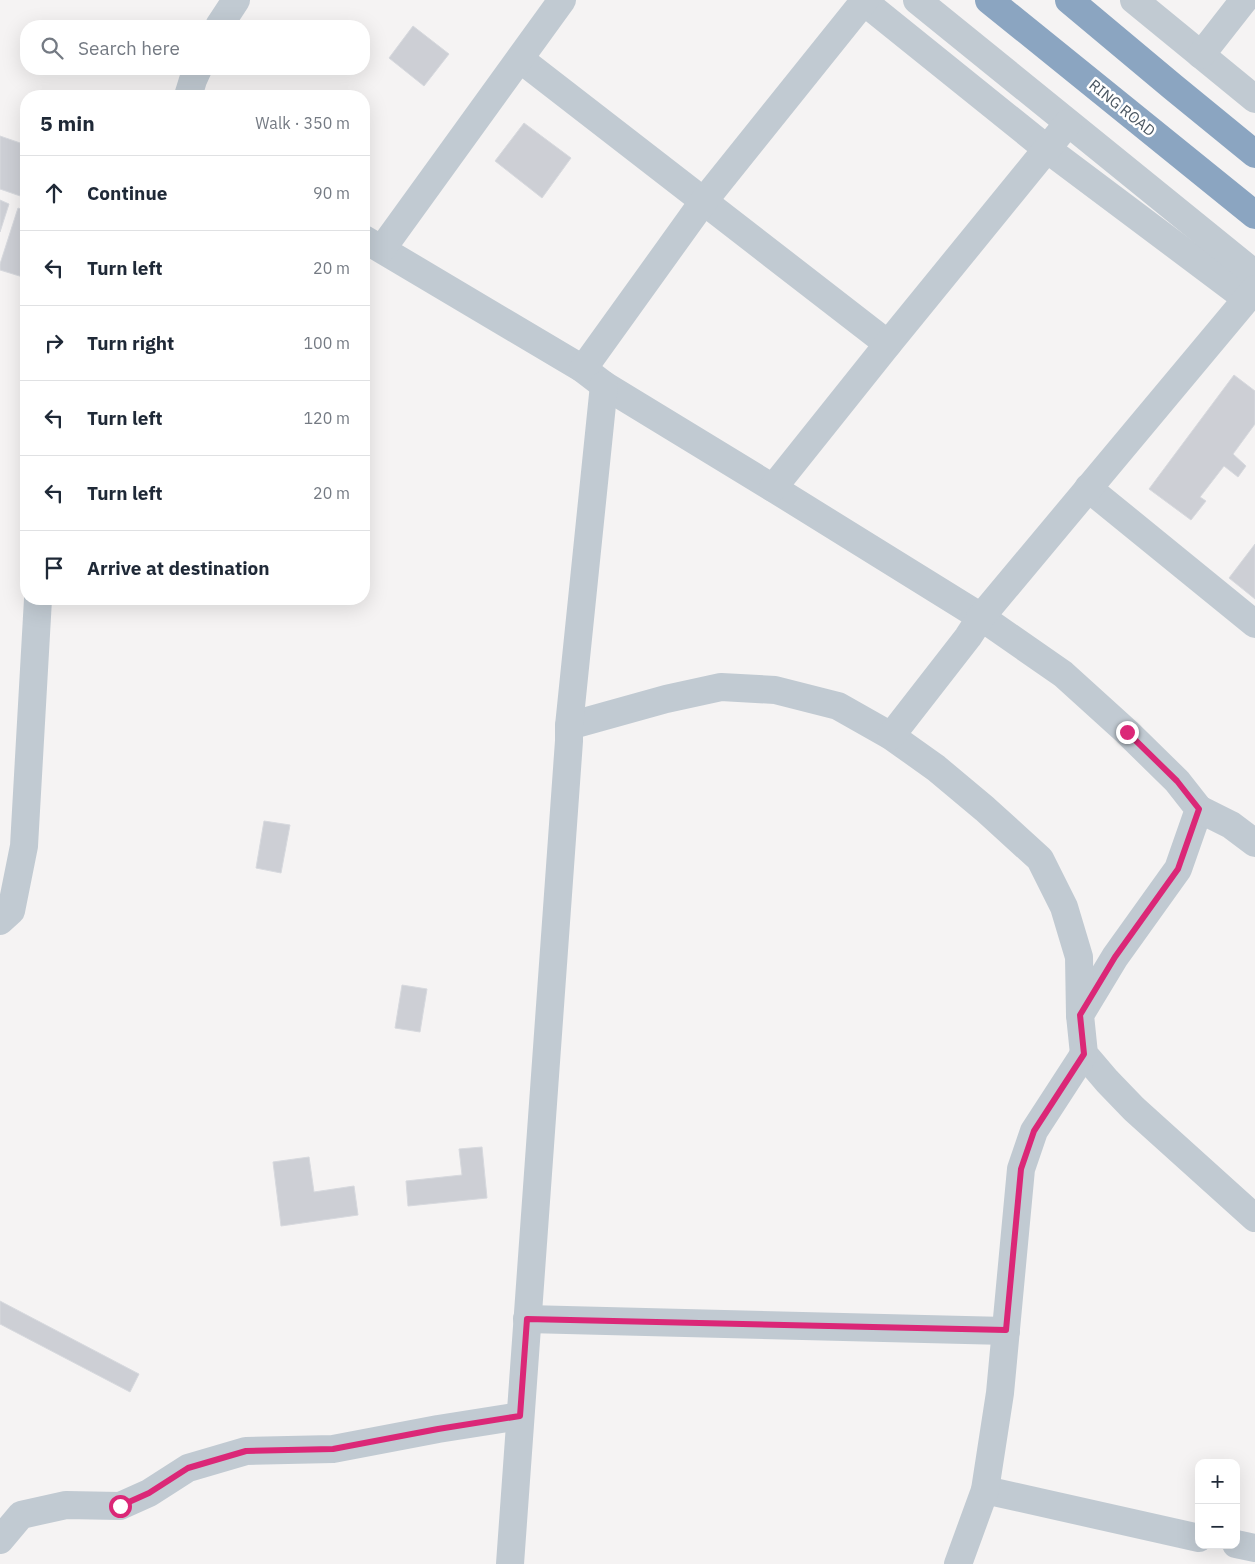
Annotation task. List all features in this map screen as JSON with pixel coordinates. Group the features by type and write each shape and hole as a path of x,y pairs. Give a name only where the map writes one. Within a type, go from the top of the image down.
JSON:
{"highway":[{"name":"RING ROAD","path":"989,0 1255,215"},
{"path":"1069,0 1255,154"}],"street":[{"path":"223,20 236,0"},
{"path":"562,0 520,59 373,244 583,369 604,385 981,617 1063,674 1127,732 1177,781 1199,809 1231,825 1251,831"},
{"path":"583,369 703,202 864,0 1047,149 1252,287"},
{"path":"917,0 1068,123 1252,287"},
{"path":"1134,0 1255,99"},
{"path":"1201,55 1244,0"},
{"path":"520,59 888,344"},
{"path":"190,90 195,75"},
{"path":"773,488 1068,123"},
{"path":"891,736 968,637 981,617 1252,287"},
{"path":"510,1564 569,726 604,385"},
{"path":"1088,488 1255,624"},
{"path":"0,921 11,911 24,846 38,605"},
{"path":"569,726 666,699 721,687 776,690 838,706 891,736 936,768 986,808 1040,859 1064,907 1079,957 1080,1015 1084,1054 1134,1109 1255,1218"},
{"path":"1080,1015 1115,957 1178,869 1199,809"},
{"path":"958,1564 985,1490 1000,1394 1021,1169 1034,1131 1084,1054"},
{"path":"527,1319 1006,1330"},
{"path":"0,1540 21,1515 66,1505 120,1506 149,1493 188,1468 246,1451 333,1449 520,1416"},
{"path":"985,1490 1195,1537"},
{"path":"1240,1545 1255,1548"}],"building":[{"path":"413,26 449,54 424,86 389,58"},
{"path":"524,123 571,158 542,198 495,161"},
{"path":"0,136 20,143 20,196 0,189"},
{"path":"0,200 9,204 0,232"},
{"path":"18,208 20,209 20,276 0,270 0,264"},
{"path":"1234,375 1255,391 1255,424 1233,454 1246,466 1238,477 1224,466 1200,497 1206,501 1191,520 1149,489"},
{"path":"1255,544 1255,599 1229,578"},
{"path":"264,821 290,825 281,873 256,868"},
{"path":"402,985 427,989 420,1032 395,1028"},
{"path":"482,1147 487,1198 408,1206 406,1181 462,1175 459,1149"},
{"path":"309,1157 314,1192 354,1186 358,1215 281,1226 273,1162"},
{"path":"0,1301 139,1374 130,1392 0,1324"}],"route":[{"path":"120,1506 149,1493 188,1468 246,1451 333,1449 520,1416 527,1319 1006,1330 1021,1169 1034,1131 1084,1054 1080,1015 1115,957 1178,869 1199,809 1177,781 1127,732"}]}
